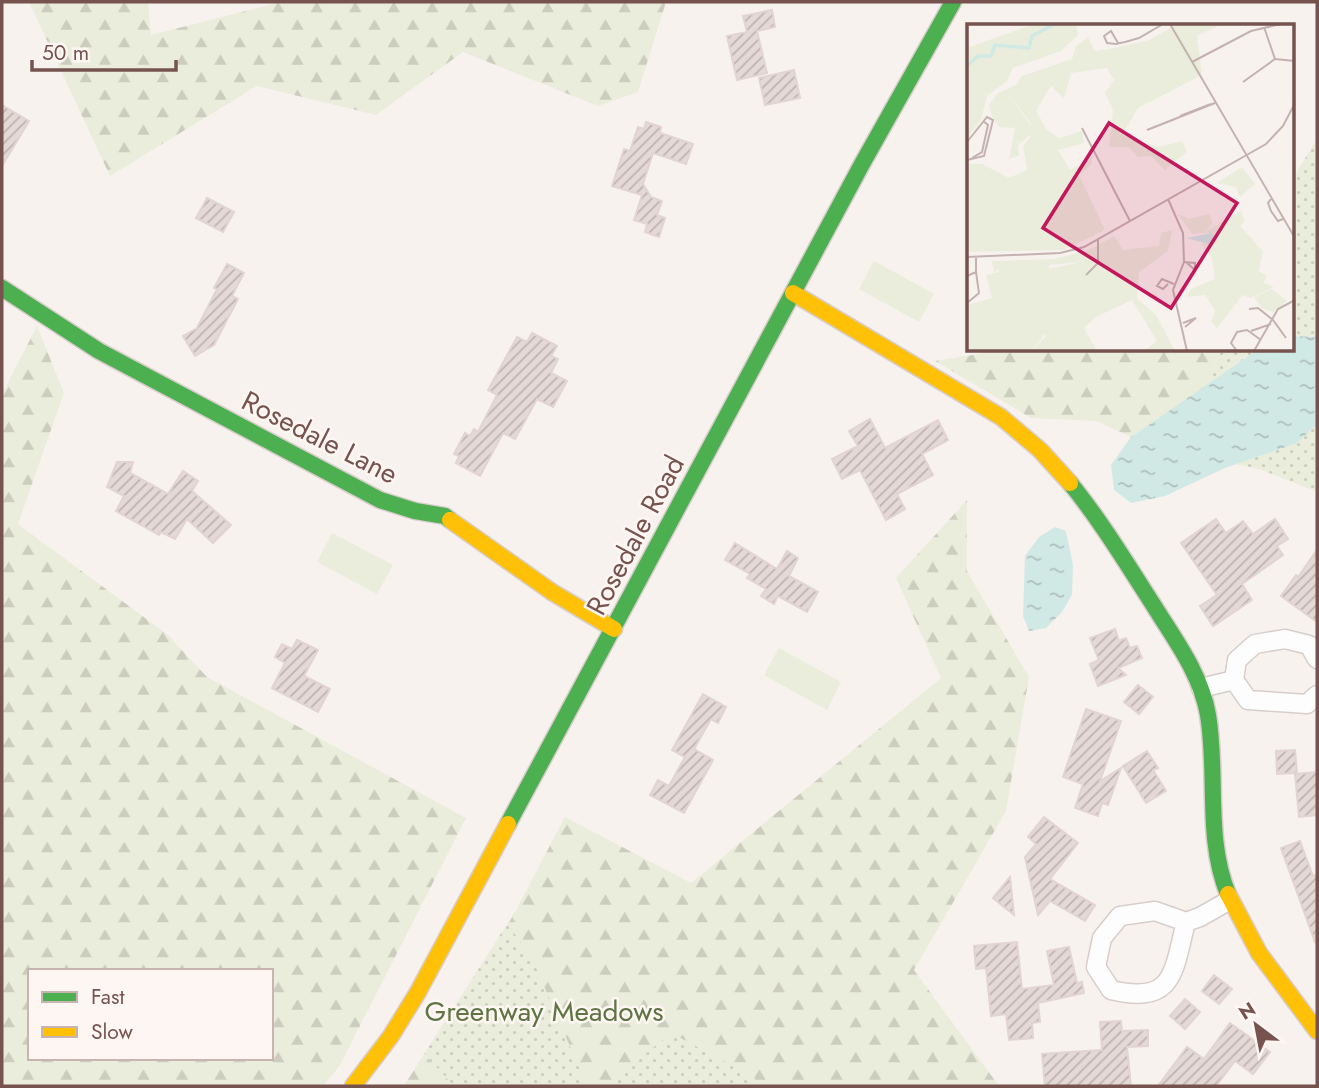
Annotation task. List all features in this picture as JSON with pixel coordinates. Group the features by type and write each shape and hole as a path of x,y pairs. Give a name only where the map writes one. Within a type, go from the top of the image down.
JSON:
{"street":[{"name":"Rosedale Road","path":"353,1086 391,1036 418,992 793,293 953,2"},
{"name":"Rosedale Lane","path":"2,288 99,352 380,500 415,511 445,516 542,585 614,629"},
{"path":"793,293 1001,417 1032,442 1060,470 1084,501 1188,660 1201,688 1211,743 1213,831 1230,900 1252,945 1317,1031"},
{"path":"1317,659 1309,645 1285,639 1255,644 1237,660 1234,680 1248,700 1307,704 1317,695"},
{"path":"1201,688 1234,680"},
{"path":"1186,922 1170,981 1159,990 1133,996 1111,990 1096,967 1102,938 1120,916 1155,911 1186,922 1230,900"}],"green space":[{"path":"29,2 148,2 151,35 280,2 666,2 638,92 598,106 463,52 376,115 257,86 110,176"},
{"path":"1317,139 1317,337 1294,336 1294,176"},
{"path":"874,261 934,294 919,322 859,289"},
{"path":"37,326 64,393 18,524 168,635 207,677 466,818 340,1065 323,1086 2,1086 2,394"},
{"path":"991,352 1218,352 1211,382 1131,437 1096,421 1031,418 935,361"},
{"path":"1218,352 1254,352 1211,382"},
{"path":"1317,424 1317,492 1262,470 1236,464 1297,443"},
{"path":"967,500 967,571 1029,677 1006,811 914,970 999,1086 758,1086 754,1077 671,1033 608,1085 587,1086 531,956 508,925 565,817 691,883 941,678 896,578"},
{"path":"332,533 393,565 377,594 317,562"},
{"path":"779,648 841,682 827,710 764,675"},
{"name":"Greenway Meadows","path":"516,910 852,1086 454,1086 424,1054"},
{"path":"424,1054 454,1086 404,1086"}],"water":[{"path":"1294,336 1317,337 1317,424 1297,443 1225,468 1165,496 1131,503 1114,490 1111,465 1131,437 1254,352 1294,352"},
{"path":"1055,527 1066,531 1073,565 1072,595 1062,612 1046,628 1029,631 1023,616 1025,556 1039,537"}],"building":[{"path":"772,10 775,27 757,31 767,73 737,80 727,36 747,32 743,16"},
{"path":"794,70 800,98 765,105 759,78"},
{"path":"2,105 29,121 2,166"},
{"path":"646,122 661,127 660,133 693,144 686,164 653,153 643,184 651,197 662,201 657,215 665,218 659,237 645,232 647,224 634,220 642,195 612,186 624,149 630,151 638,127 644,129"},
{"path":"207,198 234,212 223,232 196,218"},
{"path":"227,264 244,273 232,296 238,299 214,345 195,356 183,336 197,328"},
{"path":"532,333 557,346 551,356 558,359 551,373 567,381 553,407 537,399 515,439 503,433 480,476 456,463 459,456 454,454 465,433 470,436 474,429 478,432 497,395 488,390 517,337 527,342"},
{"path":"870,419 885,448 938,420 948,440 922,454 933,475 897,494 905,509 886,520 860,470 842,479 832,459 858,446 849,431"},
{"path":"117,462 133,462 130,473 168,494 183,471 198,481 192,491 231,525 213,543 187,519 175,539 161,532 159,535 116,511 124,496 107,487"},
{"path":"1216,519 1226,533 1243,521 1253,534 1275,519 1288,539 1277,546 1283,555 1242,584 1252,600 1213,626 1200,606 1217,595 1181,543"},
{"path":"735,543 777,569 787,551 798,558 789,576 818,592 807,612 778,596 774,604 761,596 766,589 747,578 750,574 725,560"},
{"path":"1317,550 1317,622 1281,596"},
{"path":"1115,629 1119,641 1126,638 1130,648 1137,646 1142,658 1118,668 1126,675 1098,686 1090,664 1099,660 1090,638"},
{"path":"297,640 318,650 304,676 330,689 318,712 272,688 285,663 275,657 282,644 292,649"},
{"path":"1138,685 1153,697 1139,714 1124,702"},
{"path":"703,694 726,707 718,723 711,719 694,749 713,760 684,813 650,795 658,780 669,786 685,757 672,750"},
{"path":"1086,709 1121,721 1100,781 1121,768 1108,805 1102,803 1098,816 1075,808 1083,784 1063,777"},
{"path":"1295,750 1297,773 1277,774 1276,751"},
{"path":"1147,751 1158,768 1153,770 1166,791 1146,803 1123,766"},
{"path":"1317,772 1317,815 1299,817 1295,774"},
{"path":"1044,817 1078,843 1050,879 1095,905 1085,921 1050,901 1038,915 1025,857 1036,844 1028,837"},
{"path":"1300,841 1313,876 1317,875 1315,942 1281,848"},
{"path":"1010,877 1014,915 993,898"},
{"path":"1017,942 1022,989 1054,985 1047,951 1069,947 1077,983 1082,982 1084,993 1038,1003 1040,1022 1032,1023 1033,1038 1009,1040 1006,1014 991,1016 986,968 976,969 974,946"},
{"path":"1214,975 1232,989 1219,1004 1202,991"},
{"path":"1185,999 1200,1012 1185,1029 1170,1016"},
{"path":"1121,1021 1122,1031 1148,1030 1148,1046 1127,1047 1131,1086 1045,1086 1042,1054 1102,1050 1100,1022"},
{"path":"1230,1023 1270,1052 1253,1074 1235,1061 1216,1086 1158,1086 1187,1047 1204,1059"}],"traffic: fast":[{"path":"508,824 862,164 953,2"},
{"path":"2,288 99,351 380,500 415,511 445,516 450,520"},
{"path":"1070,483 1134,574 1200,685 1211,737 1217,851 1228,894"}],"traffic: slow":[{"path":"793,293 1001,417 1040,450 1070,483"},
{"path":"450,520 552,592 614,629"},
{"path":"353,1086 391,1036 418,992 508,824"},
{"path":"1228,894 1259,953 1317,1031"}]}
